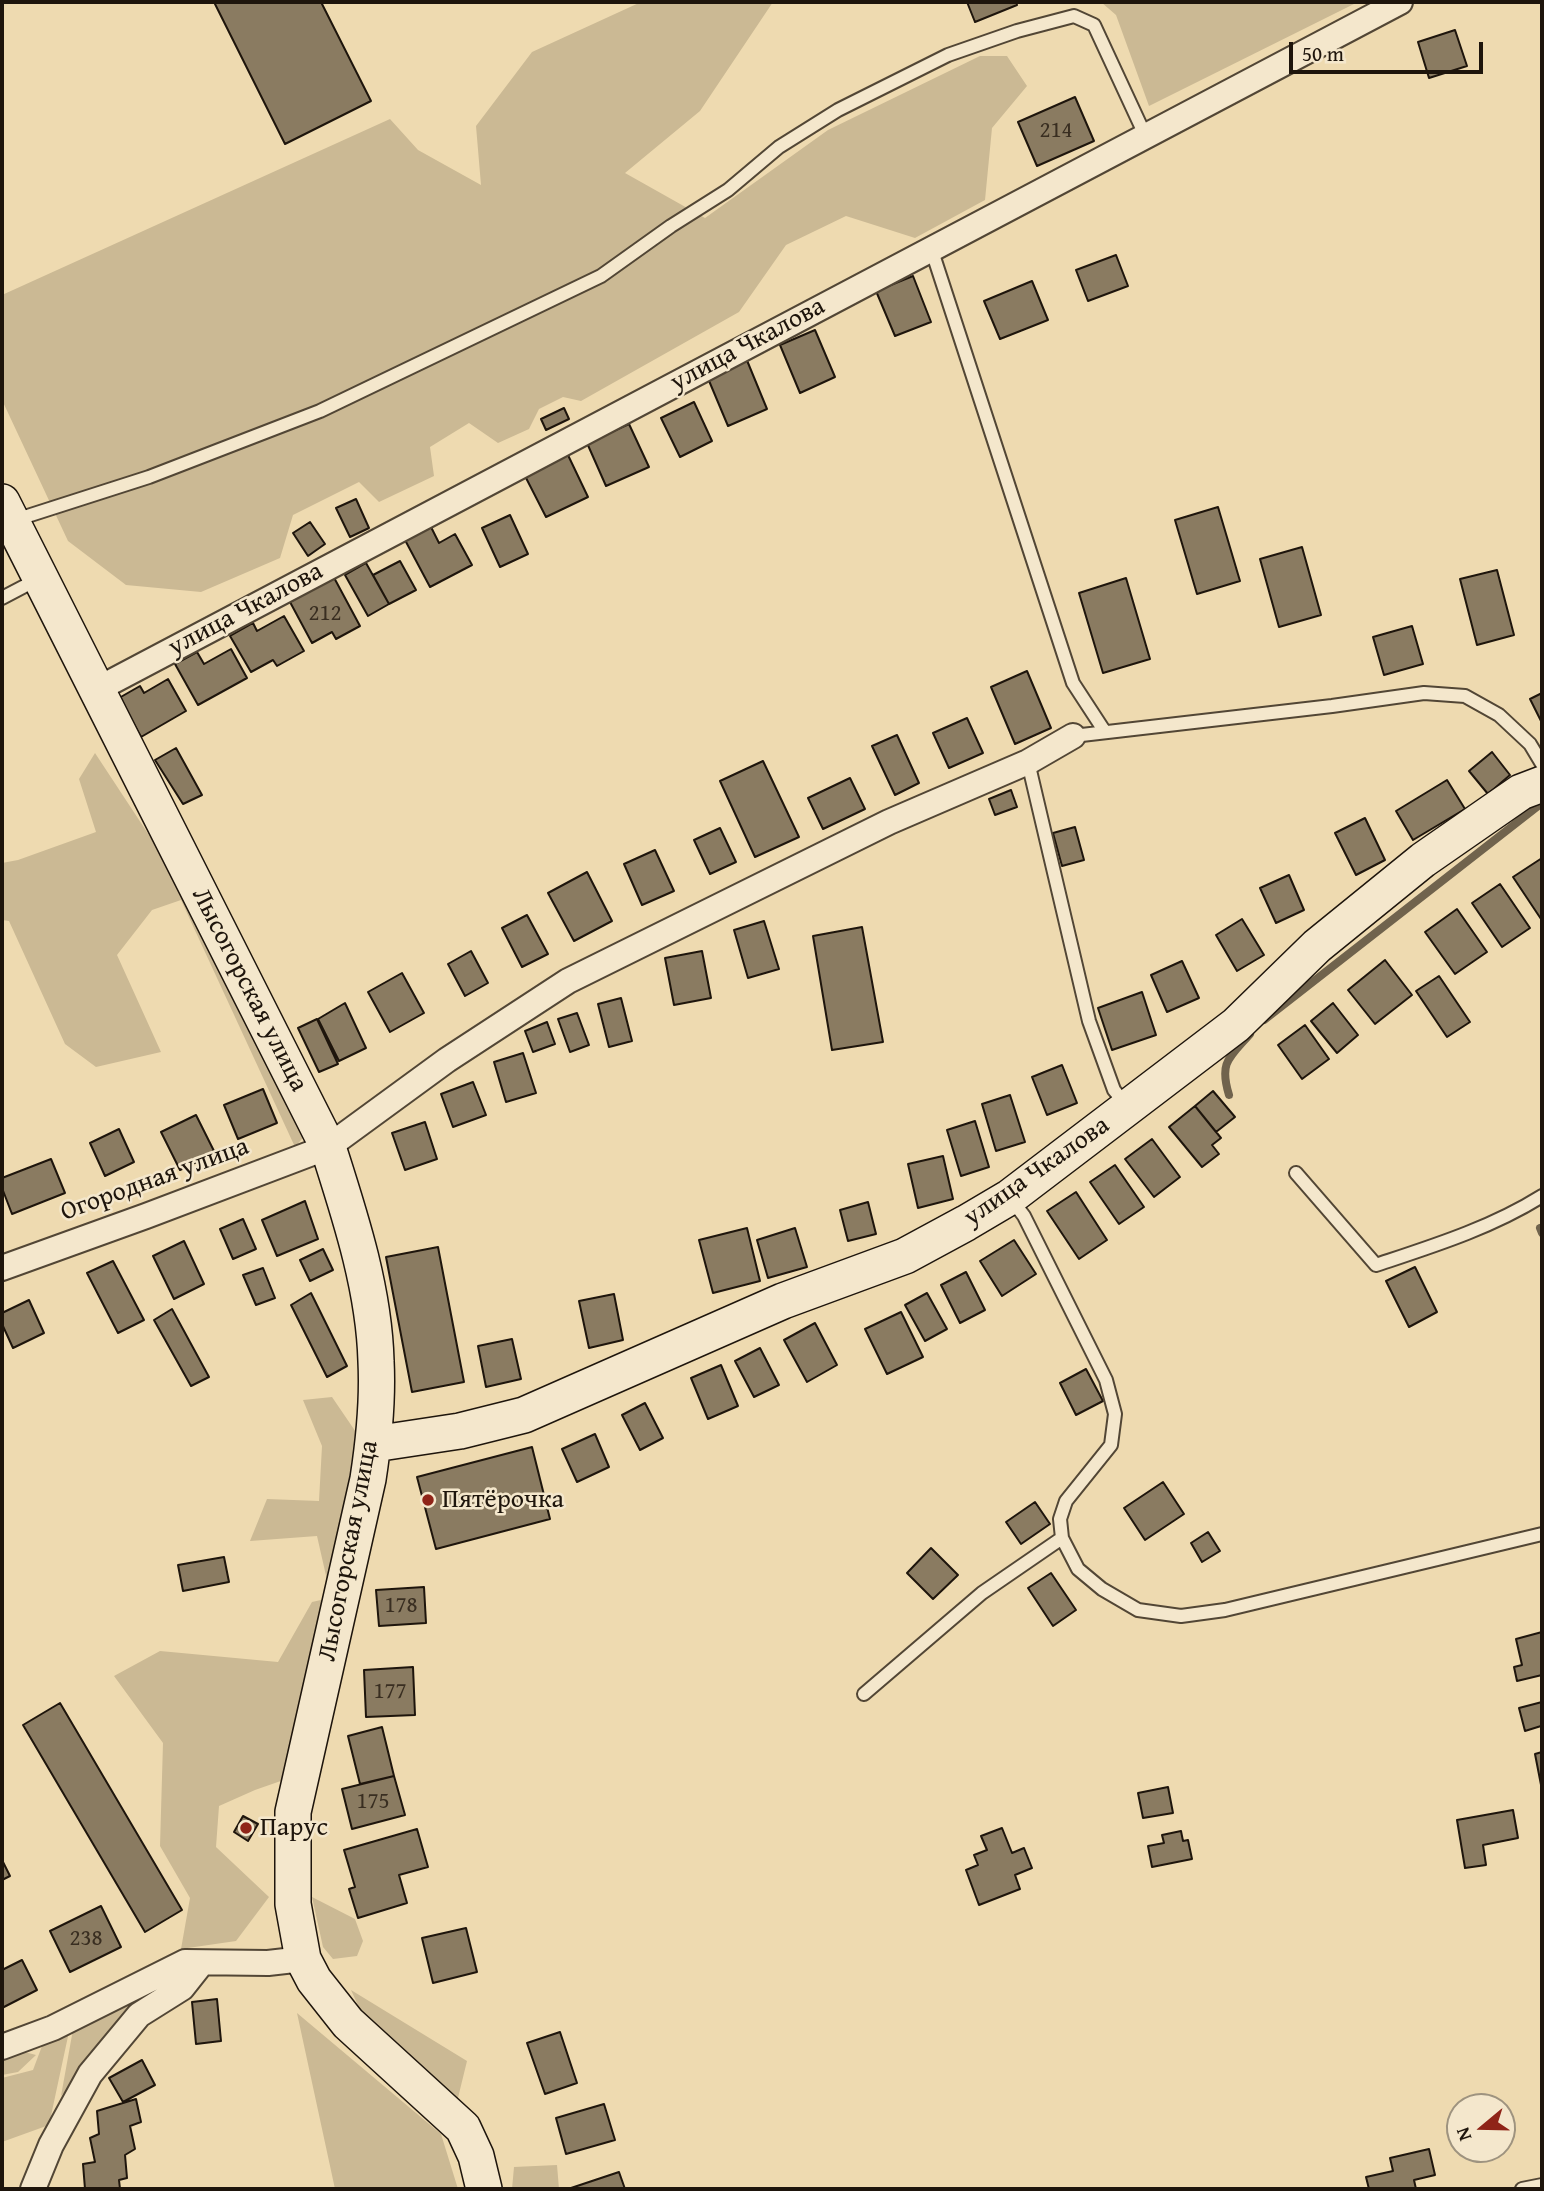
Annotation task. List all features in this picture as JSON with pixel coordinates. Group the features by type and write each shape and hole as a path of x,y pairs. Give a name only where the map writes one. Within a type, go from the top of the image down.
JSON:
{"street":[{"name":"улица Чкалова","path":"96,690 1400,2"},
{"name":"Лысогорская улица","path":"7,511 328,1147 349,1215 369,1295 377,1360 374,1444 293,1812 293,1904 303,1959 314,1980 348,2023 463,2128 476,2156 484,2189"},
{"name":"Огородная улица","path":"2,1268 328,1147 447,1060 568,981 889,822 1028,762 1073,736"},
{"name":"улица Чкалова","path":"374,1444 460,1431 524,1415 783,1301 905,1256 1010,1197 1236,1025 1317,946 1423,860 1521,792 1542,784"},
{"path":"2,2047 53,2028 184,1967 303,1959"},
{"path":"33,2189 51,2145 90,2074 139,2015 182,1988 184,1967"}],"lane":[{"path":"7,511 149,477 320,411 601,276 671,226 728,190 779,147 838,110 948,55 1017,31 1074,16 1094,25 1145,135"},
{"path":"930,248 1073,683 1105,732"},
{"path":"2,598 40,578"},
{"path":"1073,736 1424,693 1465,696 1499,715 1530,744 1542,764"},
{"path":"1028,762 1089,1021 1114,1090 1129,1108"},
{"path":"1296,1173 1376,1265 1468,1233 1520,1210 1542,1196"},
{"path":"1010,1197 1024,1216 1106,1380 1115,1414 1111,1445 1066,1501 1060,1519 1062,1538 1078,1569 1102,1589 1138,1610 1181,1616 1225,1610 1542,1534"},
{"path":"864,1694 982,1592 1062,1538"},
{"path":"1522,2189 1542,2185"}],"shaded area":[{"path":"641,2 773,2 700,111 625,173 705,218 828,130 980,56 1007,56 1027,86 992,128 985,200 915,238 846,216 786,245 739,312 581,401 563,397 539,409 529,429 498,443 469,423 430,447 434,476 379,502 359,482 293,515 280,558 201,592 126,585 68,541 2,400 2,295 390,119 418,150 481,185 476,126 532,52"},
{"path":"1101,2 1358,2 1149,106 1116,15"},
{"path":"95,753 191,899 307,1133 295,1147 181,900 152,910 117,955 161,1052 96,1067 65,1044 9,921 2,920 2,863 18,860 96,832 79,779"},
{"path":"332,1397 362,1441 341,1575 327,1580 317,1536 250,1541 267,1499 319,1501 322,1446 303,1400"},
{"path":"330,1598 295,1776 219,1806 216,1847 269,1897 236,1941 181,1949 190,1898 160,1846 163,1743 114,1676 160,1651 278,1662 312,1602"},
{"path":"312,1897 355,1919 363,1941 357,1956 333,1959 323,1947"},
{"path":"188,1966 61,2096 74,2024"},
{"path":"351,1990 467,2061 456,2106 367,2025"},
{"path":"297,2013 441,2134 458,2189 335,2189"},
{"path":"70,2027 49,2125 2,2142 2,2078 33,2070 45,2038"},
{"path":"17,2050 36,2055 18,2072 2,2075 2,2058"},
{"path":"557,2165 559,2189 512,2189 514,2167"}],"building":[{"path":"214,2 321,2 371,101 285,144"},
{"path":"967,2 1016,2 1017,5 975,22"},
{"path":"1455,30 1467,66 1429,78 1418,42"},
{"path":"1075,97 1094,141 1037,166 1018,122"},
{"path":"1116,255 1128,286 1088,301 1076,270"},
{"path":"913,276 931,322 895,336 876,291"},
{"path":"1032,281 1048,320 1000,339 984,301"},
{"path":"815,330 835,377 800,393 780,345"},
{"path":"746,358 767,409 728,426 707,376"},
{"path":"694,402 712,441 680,457 661,418"},
{"path":"564,408 569,419 546,430 541,419"},
{"path":"629,424 649,467 606,486 587,443"},
{"path":"567,453 588,497 546,517 524,474"},
{"path":"356,499 369,528 350,537 336,508"},
{"path":"1218,507 1240,581 1197,594 1175,520"},
{"path":"510,515 528,554 500,567 482,528"},
{"path":"310,522 325,544 308,556 293,533"},
{"path":"431,527 439,543 455,534 472,565 430,587 405,540"},
{"path":"1302,547 1321,615 1279,627 1260,559"},
{"path":"400,561 416,590 389,604 373,575"},
{"path":"366,563 389,604 368,616 345,575"},
{"path":"1497,570 1514,635 1477,645 1460,579"},
{"path":"331,572 360,626 336,639 332,632 312,643 290,602 306,593 302,587"},
{"path":"1126,578 1150,659 1103,673 1079,593"},
{"path":"284,616 304,651 277,666 273,660 251,672 230,636 253,623 257,631"},
{"path":"1412,626 1423,664 1384,675 1373,637"},
{"path":"231,649 247,678 198,705 175,664 197,652 204,664"},
{"path":"1027,671 1051,728 1015,744 991,687"},
{"path":"168,679 186,711 141,737 119,698 140,686 144,693"},
{"path":"1542,693 1542,723 1530,699"},
{"path":"967,718 983,753 949,768 933,733"},
{"path":"897,735 919,783 895,795 872,746"},
{"path":"176,748 202,795 183,804 155,760"},
{"path":"1492,752 1510,775 1488,794 1469,771"},
{"path":"763,761 799,837 755,857 720,781"},
{"path":"850,778 865,809 823,829 808,798"},
{"path":"1447,780 1465,809 1413,840 1396,811"},
{"path":"1011,790 1017,807 995,815 989,799"},
{"path":"1365,818 1385,860 1356,875 1335,833"},
{"path":"1075,827 1084,860 1062,866 1053,833"},
{"path":"720,828 736,862 710,874 694,840"},
{"path":"655,850 674,891 642,905 624,864"},
{"path":"1542,858 1542,919 1541,919 1513,877"},
{"path":"587,872 612,921 574,941 548,893"},
{"path":"1289,875 1304,910 1276,923 1260,888"},
{"path":"1500,884 1530,928 1502,947 1472,903"},
{"path":"1457,909 1487,952 1455,974 1425,932"},
{"path":"527,915 548,954 522,967 502,928"},
{"path":"1242,919 1264,955 1237,971 1216,935"},
{"path":"764,921 779,969 748,978 734,930"},
{"path":"862,927 883,1042 832,1050 813,936"},
{"path":"471,951 488,983 465,996 448,964"},
{"path":"702,951 711,998 674,1005 665,958"},
{"path":"1385,960 1412,995 1375,1024 1348,990"},
{"path":"1182,961 1199,998 1167,1012 1151,975"},
{"path":"402,973 424,1013 390,1032 368,992"},
{"path":"1439,976 1470,1022 1447,1037 1416,991"},
{"path":"1142,992 1156,1035 1112,1050 1098,1008"},
{"path":"621,998 632,1041 609,1047 598,1004"},
{"path":"345,1003 366,1048 339,1061 318,1019"},
{"path":"1333,1003 1358,1035 1337,1053 1311,1021"},
{"path":"577,1013 589,1045 570,1052 558,1019"},
{"path":"317,1019 338,1064 319,1072 298,1028"},
{"path":"547,1022 555,1044 533,1052 525,1031"},
{"path":"1305,1025 1329,1059 1302,1079 1278,1045"},
{"path":"523,1053 536,1093 506,1102 494,1062"},
{"path":"1062,1065 1077,1103 1047,1115 1032,1077"},
{"path":"473,1082 486,1115 453,1127 441,1094"},
{"path":"263,1089 277,1123 238,1139 224,1105"},
{"path":"1213,1091 1235,1117 1216,1132 1195,1106"},
{"path":"1010,1095 1025,1142 996,1151 982,1104"},
{"path":"1195,1106 1221,1138 1212,1145 1219,1154 1202,1167 1169,1127"},
{"path":"196,1115 215,1153 180,1170 161,1132"},
{"path":"975,1121 989,1167 961,1176 947,1130"},
{"path":"425,1122 437,1159 405,1170 392,1133"},
{"path":"119,1129 134,1162 105,1176 90,1143"},
{"path":"1152,1139 1180,1177 1154,1197 1125,1159"},
{"path":"943,1156 953,1199 918,1208 908,1164"},
{"path":"51,1159 65,1193 12,1214 2,1188 2,1178"},
{"path":"1115,1165 1144,1207 1119,1224 1090,1182"},
{"path":"1076,1192 1107,1240 1079,1259 1047,1211"},
{"path":"305,1201 318,1239 277,1256 262,1220"},
{"path":"868,1202 876,1234 848,1241 840,1210"},
{"path":"243,1219 256,1249 233,1259 220,1229"},
{"path":"747,1228 760,1281 713,1293 699,1240"},
{"path":"795,1228 807,1267 768,1278 757,1240"},
{"path":"1014,1240 1036,1274 1002,1296 980,1261"},
{"path":"184,1241 204,1284 174,1299 153,1256"},
{"path":"438,1247 464,1382 412,1392 386,1257"},
{"path":"323,1249 333,1270 310,1281 300,1260"},
{"path":"113,1261 144,1320 118,1333 87,1273"},
{"path":"1415,1267 1437,1312 1409,1327 1386,1281"},
{"path":"263,1268 275,1298 256,1305 243,1275"},
{"path":"966,1272 985,1310 960,1323 941,1285"},
{"path":"311,1293 347,1366 327,1377 291,1305"},
{"path":"927,1293 947,1329 925,1341 905,1305"},
{"path":"614,1294 623,1340 589,1348 579,1301"},
{"path":"29,1300 44,1333 13,1348 2,1324 2,1313"},
{"path":"172,1309 209,1377 191,1386 154,1320"},
{"path":"901,1312 923,1357 887,1374 865,1329"},
{"path":"815,1323 837,1365 807,1382 784,1340"},
{"path":"512,1339 521,1379 486,1387 478,1346"},
{"path":"760,1348 779,1385 754,1397 735,1361"},
{"path":"721,1365 738,1406 708,1419 691,1378"},
{"path":"1086,1369 1103,1401 1076,1415 1060,1383"},
{"path":"645,1403 663,1438 640,1450 622,1415"},
{"path":"595,1434 609,1467 577,1482 562,1449"},
{"path":"532,1447 550,1519 436,1549 417,1477"},
{"path":"1163,1482 1184,1514 1145,1540 1124,1508"},
{"path":"1035,1502 1050,1524 1021,1544 1006,1522"},
{"path":"1208,1532 1220,1551 1202,1562 1191,1543"},
{"path":"931,1548 958,1575 933,1599 907,1573"},
{"path":"224,1557 229,1582 183,1591 178,1565"},
{"path":"1051,1573 1076,1610 1053,1626 1028,1588"},
{"path":"424,1587 426,1623 379,1626 376,1590"},
{"path":"1542,1632 1542,1675 1517,1681 1514,1667 1522,1665 1516,1639"},
{"path":"413,1667 415,1715 366,1717 364,1670"},
{"path":"1542,1702 1542,1731 1541,1726 1525,1731 1519,1708"},
{"path":"60,1703 182,1910 145,1932 23,1725"},
{"path":"382,1727 394,1776 360,1784 348,1736"},
{"path":"1542,1752 1542,1790 1535,1754"},
{"path":"394,1776 405,1815 352,1829 342,1789"},
{"path":"1168,1787 1173,1813 1143,1818 1138,1793"},
{"path":"1513,1810 1518,1838 1483,1845 1486,1865 1465,1868 1457,1820"},
{"name":"Парус","path":"243,1816 258,1824 248,1841 234,1832"},
{"path":"1002,1828 1012,1853 1024,1848 1032,1868 1015,1875 1020,1889 979,1905 966,1870 978,1865 974,1855 987,1850 981,1836"},
{"path":"417,1829 428,1867 399,1875 407,1903 358,1918 349,1889 355,1887 344,1850"},
{"path":"1181,1831 1183,1841 1188,1840 1192,1859 1152,1867 1148,1846 1164,1843 1162,1835"},
{"path":"2,1860 10,1876 2,1880"},
{"path":"101,1906 121,1947 70,1972 50,1931"},
{"path":"466,1928 477,1972 433,1983 422,1938"},
{"path":"22,1960 37,1990 2,2008 2,1970"},
{"path":"217,1999 221,2041 196,2044 192,2002"},
{"path":"560,2032 577,2083 545,2094 527,2043"},
{"path":"142,2060 155,2085 123,2102 109,2078"},
{"path":"136,2099 141,2122 130,2126 135,2149 125,2155 127,2178 119,2180 120,2189 85,2189 83,2164 95,2162 90,2138 99,2134 97,2111"},
{"path":"604,2104 615,2140 566,2154 556,2118"},
{"path":"1429,2149 1435,2175 1414,2180 1416,2189 1369,2189 1366,2177 1393,2171 1390,2158"},
{"path":"619,2172 625,2189 568,2189"}],"waterway":[{"path":"1264,1020 1542,803"},
{"path":"1229,1095 1225,1075 1228,1061 1250,1034"},
{"path":"1540,1228 1542,1233"}],"place":[{"name":"Пятёрочка","path":"428,1500"},
{"name":"Парус","path":"246,1828"}]}
